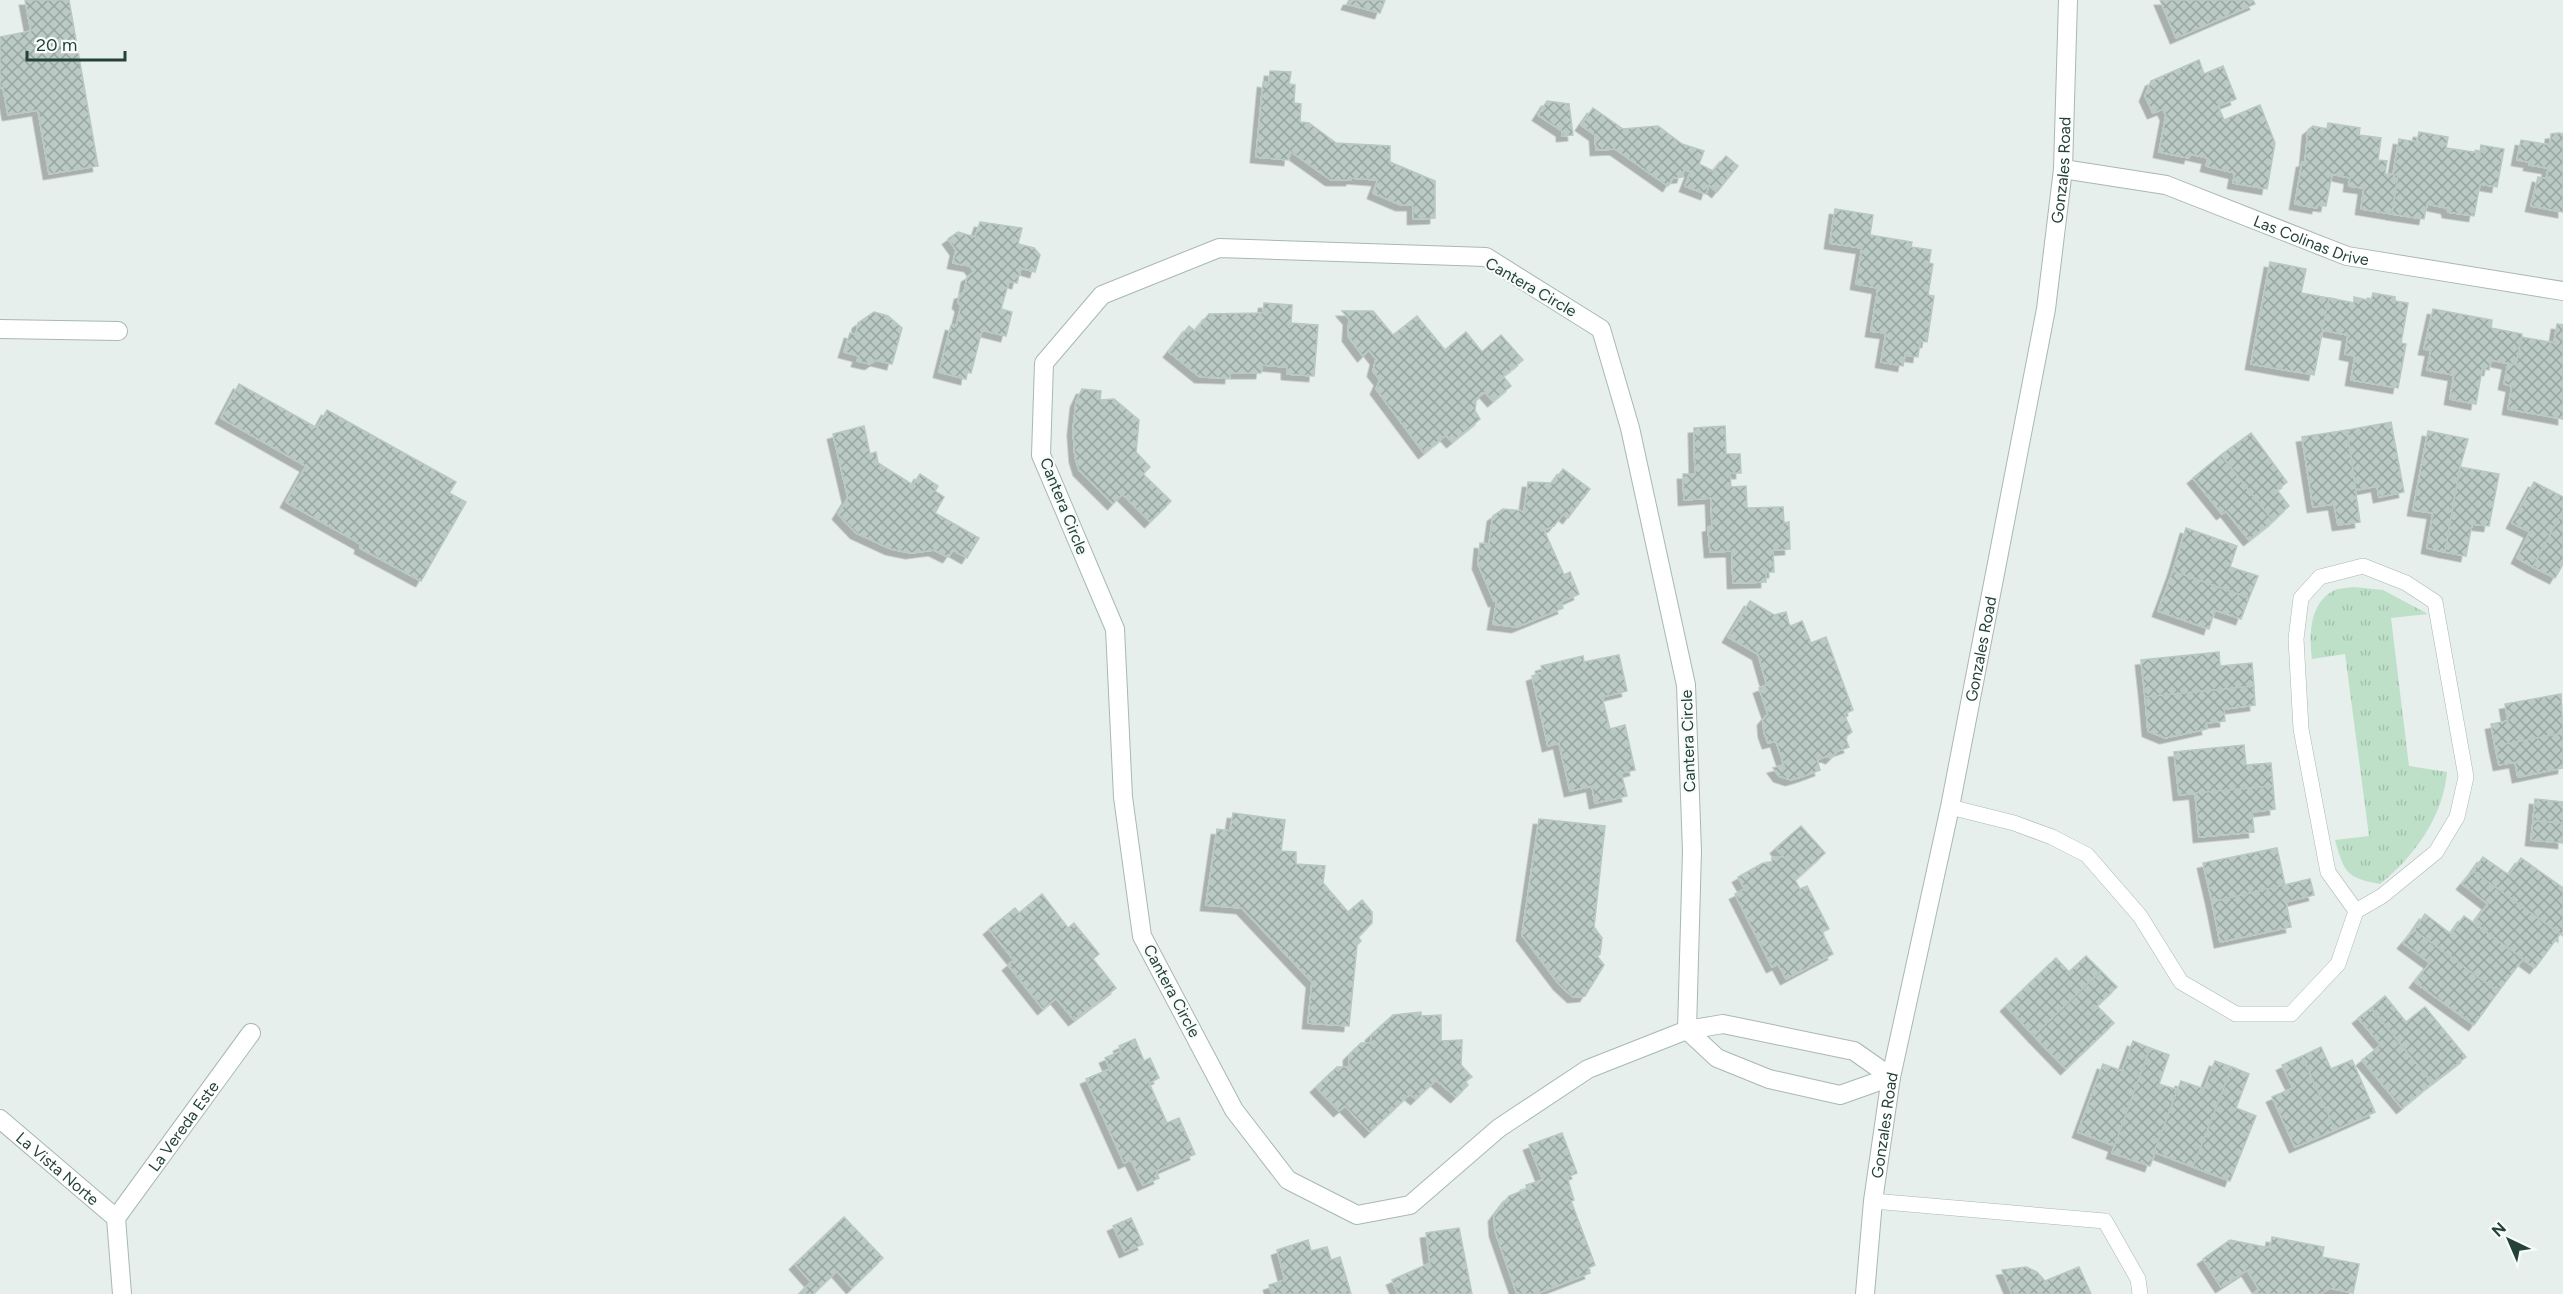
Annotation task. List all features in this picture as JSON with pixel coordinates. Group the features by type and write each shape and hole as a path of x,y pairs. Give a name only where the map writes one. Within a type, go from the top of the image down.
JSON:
{"street":[{"name":"Gonzales Road","path":"1865,1294 1873,1202 1891,1077 1950,807 2046,309 2063,169 2068,0"},
{"name":"Las Colinas Drive","path":"2063,169 2166,185 2347,256 2563,291"},
{"name":"Cantera Circle","path":"1687,1030 1692,851 1686,685 1630,428 1601,328 1486,257 1219,248 1102,295 1044,363 1041,455 1115,629 1123,797 1142,936 1234,1110 1288,1180 1357,1215 1410,1205 1498,1128 1588,1069 1687,1030 1723,1024 1854,1051 1891,1077"},
{"path":"0,329 118,331"},
{"path":"1687,1030 1717,1058 1769,1079 1840,1095 1891,1077"},
{"name":"La Vereda Este","path":"116,1218 251,1033"},
{"name":"La Vista Norte","path":"0,1119 116,1218"},
{"path":"116,1218 122,1294"}],"lane":[{"path":"1950,807 2014,823 2052,837 2087,855 2140,916 2181,982 2236,1014 2291,1014 2338,964 2356,911 2382,896 2436,852 2457,817 2466,777 2435,602 2406,583 2363,566 2320,577 2301,598 2296,639 2301,729 2328,872 2356,911"},
{"path":"1873,1202 2104,1221 2138,1278 2140,1294"}],"green space":[{"path":"2354,587 2383,590 2428,614 2391,618 2409,766 2447,772 2440,805 2425,835 2404,861 2380,884 2360,879 2348,872 2341,860 2335,840 2369,836 2345,654 2312,659 2311,650 2311,630 2320,603 2326,595 2335,590"}],"building":[{"path":"25,0 69,0 98,166 49,174 38,110 8,115 3,87 0,88 0,37 31,31"},
{"path":"1349,0 1385,0 1380,13 1347,4"},
{"path":"2160,0 2253,0 2255,4 2176,38"},
{"path":"2199,60 2204,74 2223,66 2236,99 2218,106 2224,120 2260,105 2275,143 2267,189 2233,183 2235,173 2206,166 2208,158 2190,154 2189,158 2159,152 2166,115 2163,109 2153,113 2145,96 2151,81"},
{"path":"1270,71 1291,72 1289,84 1295,85 1294,103 1301,104 1300,122 1309,123 1336,143 1390,146 1390,162 1435,181 1435,218 1413,219 1413,205 1401,205 1373,193 1378,180 1351,178 1351,180 1331,180 1290,151 1289,160 1256,157 1263,82 1269,83"},
{"path":"1547,101 1569,104 1573,135 1562,136 1562,131 1538,115"},
{"path":"1593,108 1623,129 1658,126 1682,144 1704,151 1699,164 1713,171 1726,156 1738,166 1717,192 1709,185 1706,194 1685,186 1691,171 1684,170 1682,177 1673,178 1668,186 1615,149 1596,150 1595,135 1581,125"},
{"path":"2328,123 2360,128 2359,135 2381,138 2378,160 2387,161 2385,174 2398,175 2392,214 2361,209 2364,188 2349,186 2350,178 2332,174 2326,206 2317,205 2317,208 2295,204 2302,162 2305,162 2308,130 2313,126 2327,129"},
{"path":"2419,132 2448,137 2446,148 2480,153 2481,145 2504,149 2497,187 2480,184 2474,216 2448,212 2447,208 2427,204 2424,219 2392,214 2398,175 2393,174 2399,139 2417,142"},
{"path":"2551,134 2563,134 2563,212 2531,206 2538,177 2547,179 2548,168 2529,165 2530,162 2517,160 2521,140 2550,145"},
{"path":"1835,209 1873,215 1870,235 1912,242 1911,247 1931,250 1929,263 1933,264 1928,295 1934,296 1927,342 1920,341 1918,357 1905,355 1903,366 1881,362 1886,333 1871,331 1878,288 1856,284 1862,248 1830,243"},
{"path":"980,222 1022,228 1018,244 1034,248 1040,255 1035,272 1021,268 1017,283 1009,281 1001,309 1012,312 1006,336 982,330 971,373 967,372 966,379 939,372 951,325 956,326 961,306 958,303 960,294 964,293 967,277 974,272 970,266 953,263 956,250 948,239 958,232 975,237"},
{"path":"2270,262 2306,269 2301,293 2329,298 2314,375 2251,364"},
{"path":"2373,293 2395,297 2395,301 2408,303 2401,343 2406,344 2398,388 2351,380 2355,356 2345,354 2348,335 2322,330 2329,298 2354,303 2354,297 2371,301"},
{"path":"1264,303 1292,305 1291,323 1318,325 1314,376 1287,374 1287,367 1262,365 1261,373 1230,373 1230,378 1200,377 1169,352 1189,326 1195,331 1209,314 1263,313"},
{"path":"2433,309 2492,320 2491,328 2522,334 2516,365 2491,360 2489,370 2482,369 2476,404 2450,399 2454,375 2427,370 2431,350 2424,349"},
{"path":"1342,311 1373,311 1393,335 1417,316 1445,350 1466,332 1482,352 1501,335 1523,360 1503,376 1511,386 1493,401 1485,392 1476,399 1475,411 1480,419 1452,442 1446,435 1424,453 1376,389 1380,380 1373,371 1376,359 1369,350 1363,356 1348,336 1349,319"},
{"path":"874,312 888,316 902,328 892,364 876,360 870,364 857,361 859,356 844,352 850,333 856,335 858,323"},
{"path":"2557,324 2563,325 2563,419 2508,409 2512,386 2504,384 2508,364 2516,365 2522,337 2554,343"},
{"path":"239,384 317,428 327,410 456,482 449,493 466,502 421,581 360,548 361,544 286,502 306,466 221,418"},
{"path":"1082,389 1101,391 1100,400 1114,399 1139,420 1136,452 1150,467 1143,474 1171,501 1150,522 1122,494 1113,504 1079,470 1075,457 1073,430 1076,402"},
{"path":"2391,422 2404,492 2379,497 2377,486 2356,490 2347,430"},
{"path":"864,426 870,454 876,452 878,463 913,485 920,474 938,486 935,491 944,497 935,513 979,538 967,558 953,550 948,557 934,550 911,553 891,549 856,533 838,514 848,498 833,434"},
{"path":"1725,426 1726,454 1740,454 1741,473 1730,473 1731,487 1746,486 1747,508 1783,507 1784,523 1789,522 1790,549 1773,550 1774,572 1766,572 1766,582 1733,583 1732,551 1710,552 1708,527 1712,526 1711,498 1684,500 1683,474 1695,474 1694,428"},
{"path":"2347,430 2360,522 2338,525 2334,504 2313,507 2302,437"},
{"path":"2428,431 2468,439 2460,467 2445,552 2427,548 2433,513 2413,510"},
{"path":"2251,433 2287,482 2277,490 2289,506 2273,521 2221,455"},
{"path":"2221,455 2273,521 2249,540 2226,511 2222,514 2193,478"},
{"path":"2460,467 2499,474 2489,526 2472,524 2466,556 2445,552"},
{"path":"1563,469 1590,489 1568,518 1563,514 1554,526 1544,530 1564,575 1570,572 1579,594 1561,602 1563,608 1517,627 1493,624 1497,600 1494,601 1478,564 1480,543 1489,544 1493,516 1503,509 1524,511 1528,482 1553,483"},
{"path":"2534,482 2563,497 2563,510 2533,567 2517,558 2530,532 2512,523"},
{"path":"2563,510 2563,564 2555,578 2533,567"},
{"path":"2186,528 2237,546 2230,567 2258,576 2249,598 2173,571"},
{"path":"2173,571 2249,598 2241,619 2215,610 2209,629 2158,611"},
{"path":"1750,601 1774,615 1786,612 1791,626 1802,621 1811,643 1826,637 1853,710 1844,714 1852,732 1845,737 1849,747 1838,751 1831,758 1826,756 1817,760 1820,770 1791,780 1779,776 1773,768 1784,765 1776,741 1768,743 1764,732 1763,720 1768,714 1759,688 1767,685 1758,654 1728,637"},
{"path":"2219,652 2220,666 2252,663 2254,686 2145,697 2141,660"},
{"path":"1619,655 1627,691 1602,697 1610,729 1625,725 1635,770 1621,773 1627,796 1595,803 1592,786 1570,791 1559,743 1548,746 1532,676 1543,672 1541,666 1583,656 1584,662"},
{"path":"2254,686 2255,705 2224,709 2225,721 2206,723 2207,729 2165,738 2148,731 2145,697"},
{"path":"2561,694 2563,733 2495,746 2491,724 2508,721 2505,704"},
{"path":"2563,733 2563,768 2518,777 2515,762 2499,765 2495,746"},
{"path":"2244,745 2246,765 2271,763 2273,786 2179,795 2174,752"},
{"path":"2273,786 2275,809 2252,812 2254,832 2199,837 2195,793"},
{"path":"2535,799 2563,802 2563,823 2533,821"},
{"path":"1233,813 1285,820 1281,851 1296,852 1296,864 1325,866 1323,883 1348,912 1362,900 1372,912 1372,923 1358,937 1361,941 1357,945 1349,1026 1308,1023 1312,982 1242,908 1206,905 1217,829 1230,831"},
{"path":"1539,819 1605,826 1594,927 1602,938 1600,954 1597,956 1604,965 1585,996 1573,997 1559,984 1522,935"},
{"path":"2533,821 2563,823 2563,843 2531,840"},
{"path":"1801,826 1825,853 1795,880 1800,889 1807,886 1829,929 1822,932 1833,954 1786,979 1778,964 1772,967 1735,894 1745,889 1738,877 1763,863 1772,864 1772,857 1784,857 1776,848"},
{"path":"2277,848 2285,885 2212,902 2203,863"},
{"path":"2483,857 2509,875 2521,858 2563,888 2563,936 2473,871"},
{"path":"2473,871 2560,934 2535,968 2474,923 2488,904 2462,884"},
{"path":"2310,879 2314,895 2286,902 2291,927 2220,942 2212,902"},
{"path":"1042,894 1068,928 1074,923 1099,954 1093,959 1116,988 1074,1020 1056,998 1043,1009 1008,965 1014,960 989,929 1015,908 1019,913"},
{"path":"2425,914 2451,934 2464,916 2523,959 2498,992 2414,930"},
{"path":"2414,930 2498,992 2474,1025 2415,982 2430,963 2403,943"},
{"path":"2086,956 2101,971 2034,1036 2006,1006 2056,958 2069,972"},
{"path":"2101,971 2117,987 2097,1006 2114,1023 2066,1069 2034,1036"},
{"path":"2385,996 2406,1022 2425,1007 2466,1057 2432,1083 2371,1008"},
{"path":"2371,1008 2432,1083 2402,1108 2362,1060 2381,1045 2358,1018"},
{"path":"1421,1012 1421,1016 1441,1015 1441,1041 1462,1040 1461,1065 1472,1077 1465,1082 1468,1085 1456,1097 1436,1080 1416,1099 1410,1094 1370,1132 1345,1106 1339,1111 1316,1087 1337,1067 1349,1067 1349,1055 1361,1043 1371,1043 1371,1035 1393,1015"},
{"path":"1135,1039 1144,1061 1150,1058 1159,1078 1149,1083 1167,1123 1179,1118 1195,1154 1156,1171 1159,1178 1143,1185 1131,1160 1124,1163 1086,1079 1110,1069 1105,1058 1121,1051 1119,1046"},
{"path":"2133,1041 2150,1048 2115,1146 2078,1132 2103,1064 2122,1071"},
{"path":"2321,1047 2331,1069 2352,1060 2375,1112 2335,1130 2302,1056"},
{"path":"2150,1048 2169,1055 2159,1084 2178,1090 2150,1166 2112,1153"},
{"path":"2302,1056 2335,1130 2295,1147 2272,1097 2293,1088 2282,1065"},
{"path":"2215,1061 2232,1067 2193,1167 2154,1152 2181,1081 2204,1089"},
{"path":"2232,1067 2249,1074 2236,1108 2256,1116 2230,1181 2193,1167"},
{"path":"1562,1133 1577,1173 1567,1177 1574,1200 1571,1201 1595,1265 1588,1268 1590,1273 1536,1294 1517,1294 1495,1231 1494,1216 1509,1196 1527,1189 1526,1185 1543,1180 1529,1145"},
{"path":"844,1217 883,1258 852,1288 837,1271 813,1294 799,1294 811,1282 795,1264"},
{"path":"1131,1218 1143,1244 1125,1252 1113,1226"},
{"path":"1459,1228 1472,1294 1398,1294 1392,1280 1430,1263 1426,1233"},
{"path":"2272,1237 2324,1247 2322,1257 2359,1264 2353,1293 2330,1288 2321,1294 2253,1294 2259,1289 2247,1270 2221,1287 2203,1259 2230,1240 2270,1248"},
{"path":"1308,1240 1311,1251 1327,1247 1331,1260 1340,1257 1351,1294 1272,1294 1269,1285 1285,1280 1277,1250"},
{"path":"2026,1267 2037,1272 2045,1281 2079,1267 2091,1294 2012,1294 2002,1270"}]}
